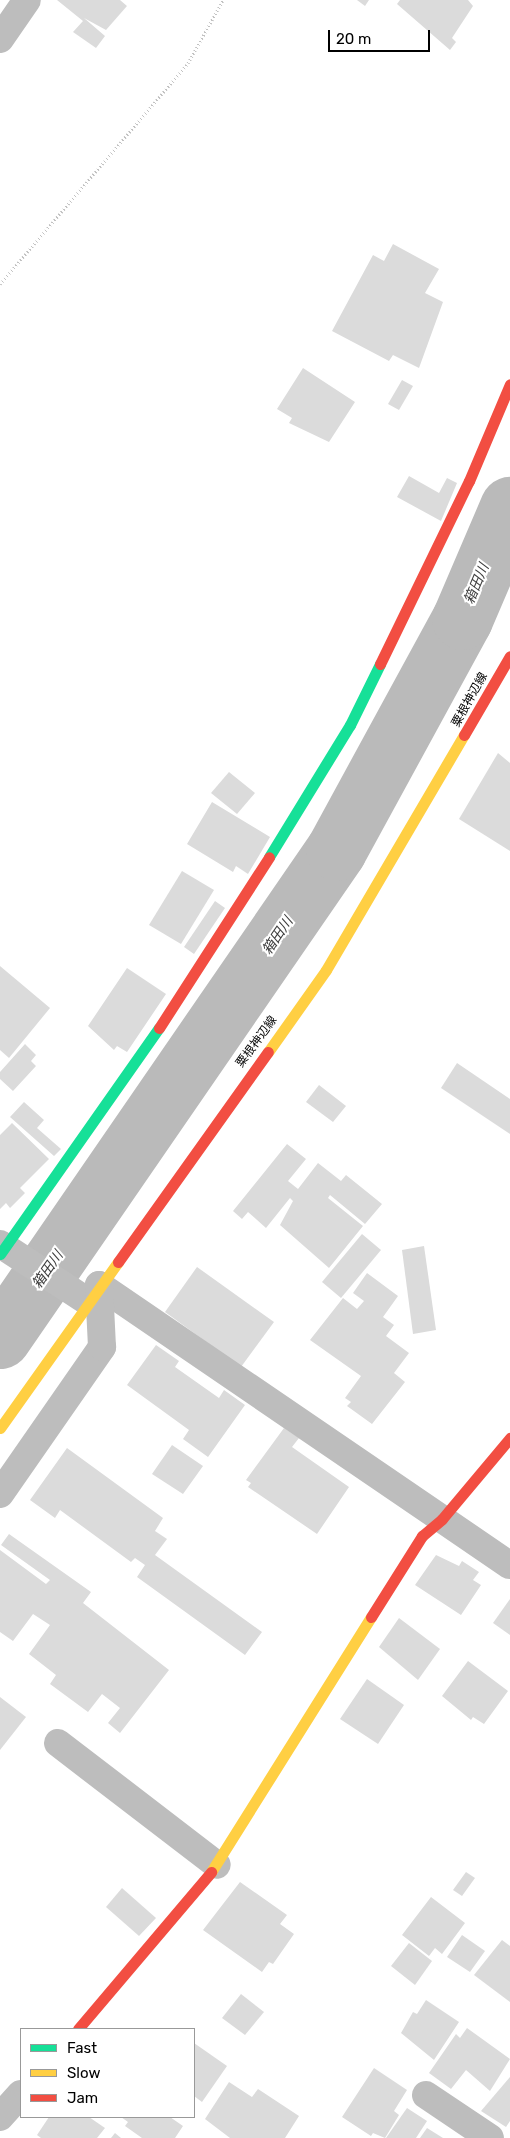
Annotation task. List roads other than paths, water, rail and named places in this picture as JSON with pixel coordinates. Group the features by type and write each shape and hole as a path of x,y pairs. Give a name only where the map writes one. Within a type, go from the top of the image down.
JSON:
{"street":[{"path":"0,39 27,0"},
{"path":"510,384 469,481 350,725 202,967 1,1248 93,1293 510,1565"},
{"name":"粟根神辺線","path":"0,1428 93,1293 326,970 510,656"},
{"path":"0,1494 102,1348 93,1293"},
{"path":"79,2028 216,1865 422,1536 442,1519 510,1438"},
{"path":"58,1744 216,1865"},
{"path":"0,2117 20,2095"},
{"path":"426,2095 490,2138"}],"waterway":[{"name":"箱田川","path":"0,1338 336,850 462,619 510,507"}]}
